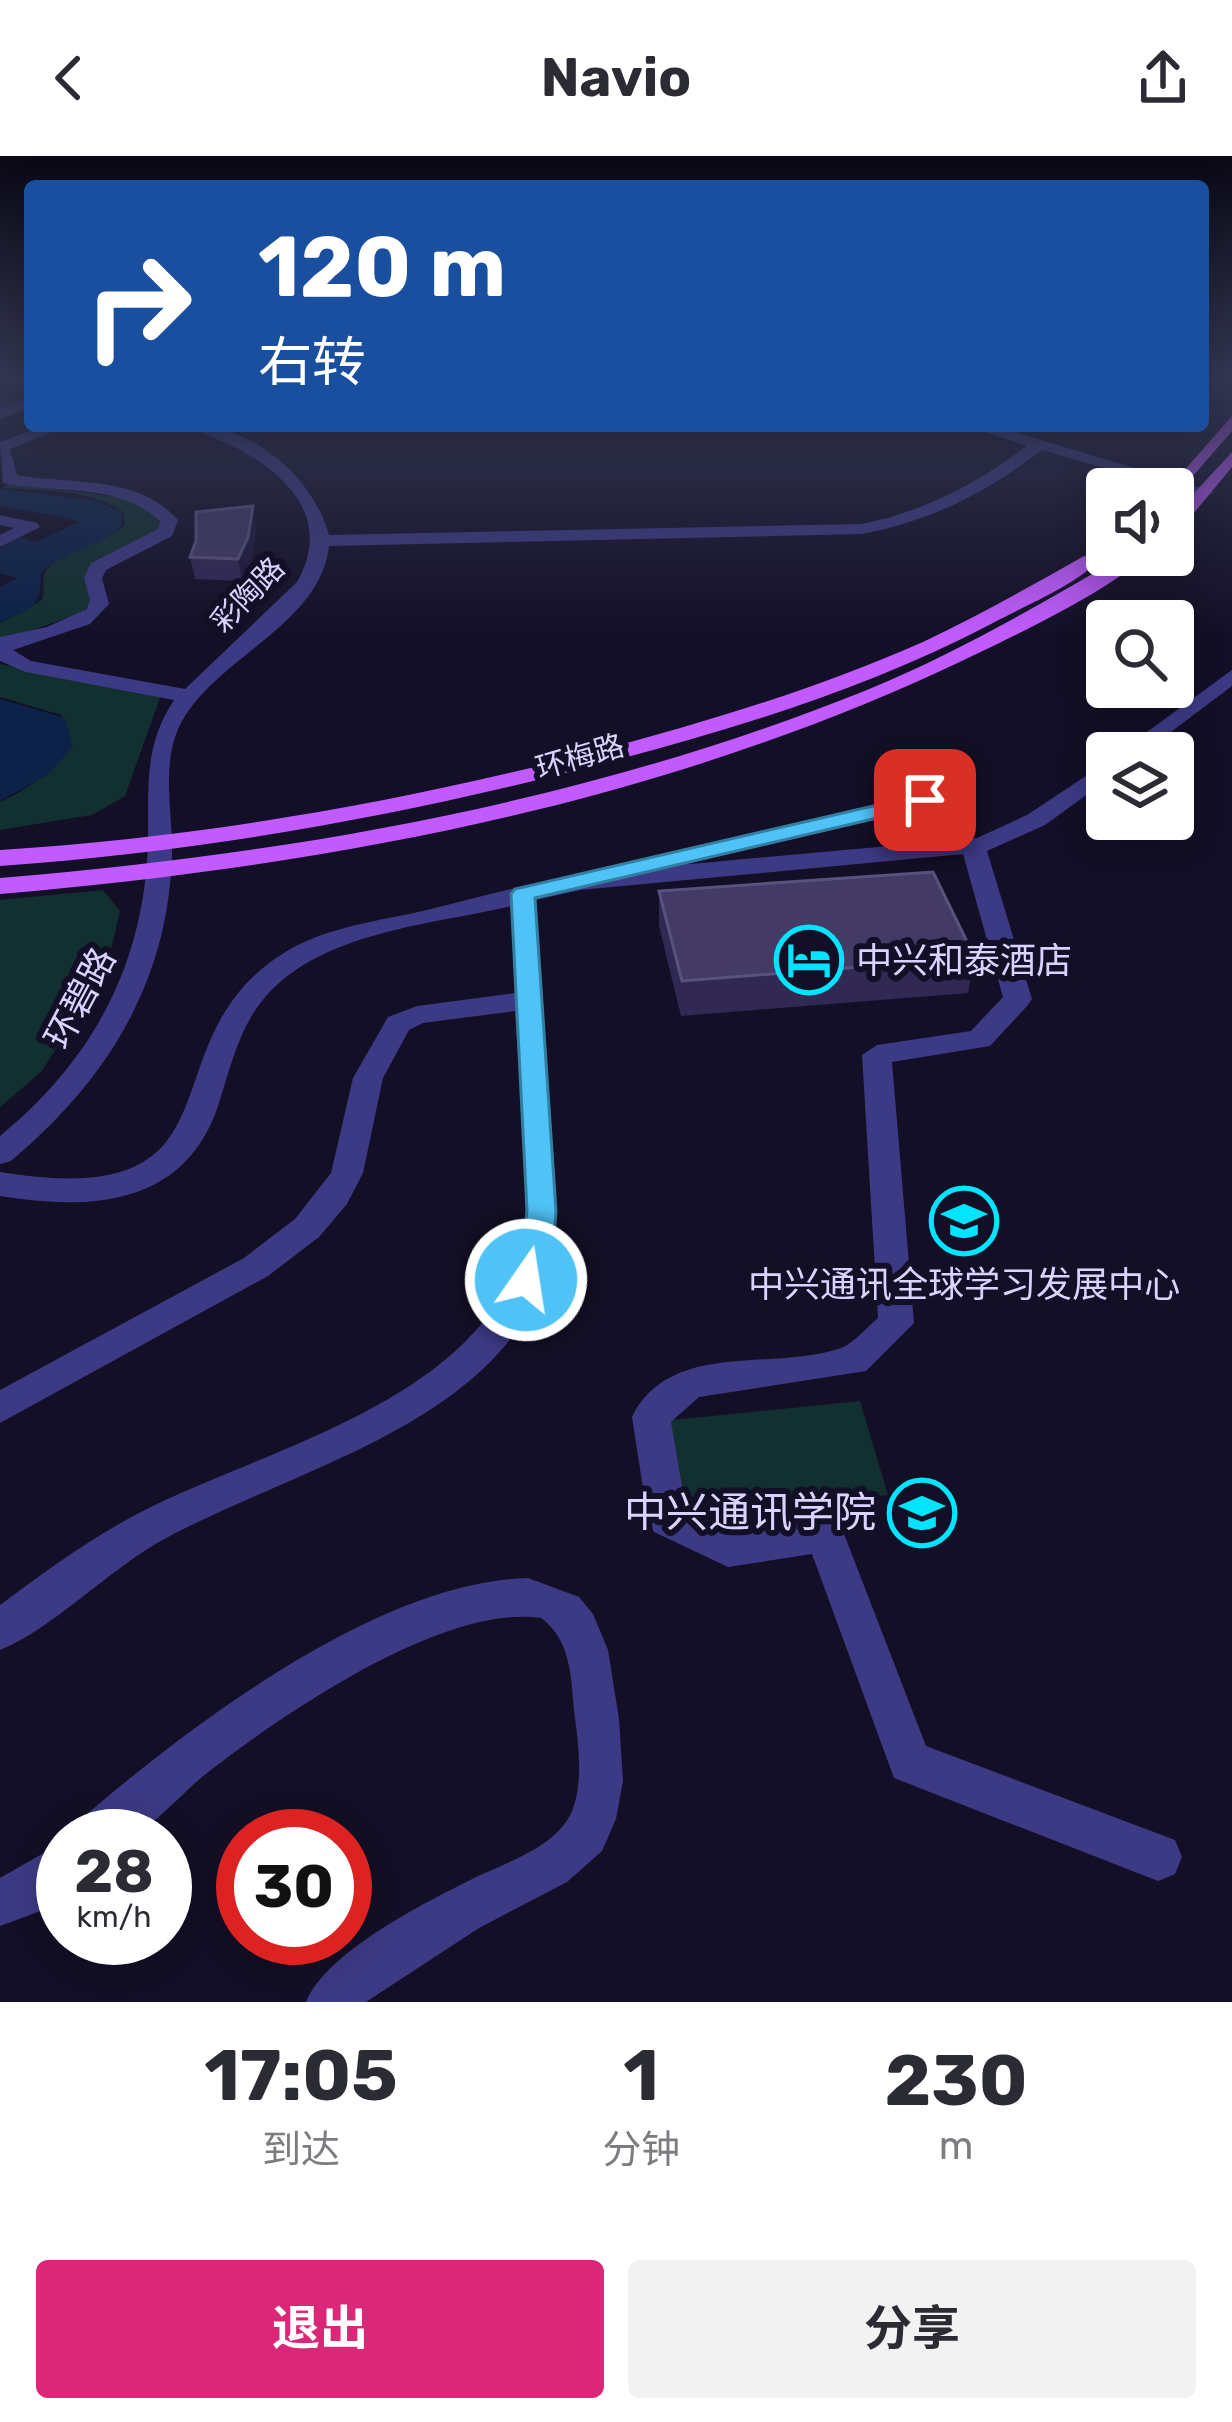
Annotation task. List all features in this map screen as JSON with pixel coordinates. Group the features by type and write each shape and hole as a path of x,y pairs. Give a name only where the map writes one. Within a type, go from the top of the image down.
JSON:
{"main road":[{"path":"1194,503 1226,464"},
{"name":"环梅路","path":"0,886 160,859 428,801 727,722 908,656 1086,562"},
{"name":"环梅路","path":"0,858 160,859 423,831 515,810 717,750 921,676 994,640 1102,576"}],"street":[{"name":"彩陶路","path":"160,859 162,746 171,720 188,696 296,595 316,563 322,541 309,503 274,464"},
{"path":"322,541 861,529 898,523 985,488 1014,464"},
{"path":"4,481 134,496 158,506 169,520 166,532 152,542 113,556 98,567 93,578 101,600 99,610 66,628 3,643 9,659 188,696"},
{"path":"1194,491 1204,492"},
{"path":"0,520 31,527 0,542"},
{"path":"1157,732 1232,676"},
{"path":"580,882 974,846 1036,820 1086,784"},
{"path":"0,1184 82,1191 144,1177 164,1166 188,1142 232,1023 250,996 277,971 328,941 925,800"},
{"path":"974,846 1018,999 980,1040 877,1054 896,1323 853,1360 690,1383 651,1417 668,1520 728,1549 826,1534 910,1762 1158,1857"},
{"name":"环碧路","path":"0,1153 66,1097 121,1020 149,950 160,859"},
{"path":"0,1630 154,1525 388,1418 454,1375 492,1338 517,1302 536,1257 542,1211 523,894"},
{"path":"0,1408 256,1267 307,1228 335,1196 347,1173 368,1078 398,1024 417,1016 529,1000"},
{"path":"128,1809 248,1716 354,1654 449,1612 519,1596 554,1603 570,1617 588,1649 603,1766 586,1833 550,1864 354,1978 331,2002"},
{"path":"0,1902 36,1887"}],"green space":[{"path":"10,483 133,499 159,515 158,533 96,560 88,573 93,600 83,612 0,642 0,623 42,600 44,575 52,564 125,525 123,512 110,504 65,492 2,488"},
{"path":"0,664 161,695 125,796 92,815 0,830 0,802 42,776 70,739 61,715 0,697"},
{"path":"103,890 120,911 106,971 41,1072 0,1107 0,900"},
{"path":"860,1401 888,1495 678,1518 662,1421"}],"water":[{"path":"0,489 95,500 121,512 122,525 50,565 41,573 33,605 0,622 0,587 17,578 0,573 0,548 20,537 36,542 79,522 0,506"},
{"path":"0,699 65,718 73,746 49,774 0,801"}],"building":[{"path":"253,506 248,537 238,559 190,557 196,541 196,512"},
{"path":"933,872 975,958 682,981 659,891"}],"place":[{"name":"中兴和泰酒店","path":"809,960"},
{"name":"中兴通讯全球学习发展中心","path":"964,1221"},
{"name":"中兴通讯学院","path":"922,1513"}],"route":[{"path":"526,1280 536,1257 542,1211 523,894 925,800"}]}
